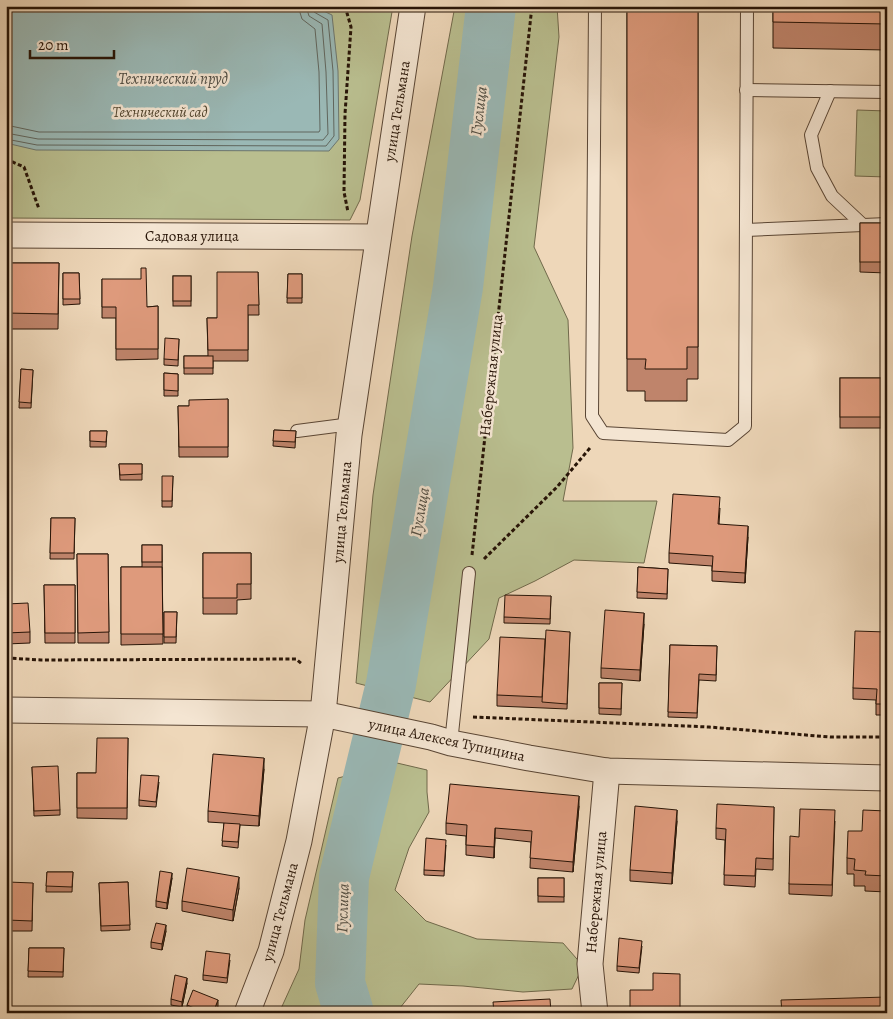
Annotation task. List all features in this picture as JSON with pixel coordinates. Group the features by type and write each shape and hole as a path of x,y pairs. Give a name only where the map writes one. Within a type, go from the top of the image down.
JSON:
{"street":[{"name":"улица Тельмана","path":"247,1013 271,951 299,841 323,714 351,424 413,6"},
{"name":"Садовая улица","path":"6,235 378,237"},
{"name":"улица Алексея Тупицина","path":"6,710 323,714 529,758 607,771 887,778"},
{"name":"Набережная улица","path":"595,1013 590,964 607,771"}],"lane":[{"path":"595,6 592,416 603,433 728,440 745,426 747,6"},
{"path":"746,90 887,92"},
{"path":"830,91 811,135 817,168 832,196 864,226"},
{"path":"746,230 887,224"},
{"path":"298,431 351,424"},
{"path":"441,740 454,716 469,573"}],"path":[{"path":"345,6 351,26 344,192 352,237"},
{"name":"Набережная улица","path":"469,573 532,6"},
{"path":"6,159 24,167 38,203 44,235"},
{"path":"469,573 558,487 603,433"},
{"path":"6,658 41,660 296,659 327,682"},
{"path":"454,716 709,727 830,737 887,737"}],"green space":[{"name":"Технический пруд","path":"6,6 393,6 360,200 350,220 6,218"},
{"path":"455,6 557,6 559,37 534,247 568,320 573,448 563,501 657,501 644,563 574,560 499,598 489,639 430,702 356,683 373,495 412,236"},
{"path":"857,110 887,111 887,177 855,176"},
{"path":"397,763 427,770 429,812 409,848 395,890 426,921 477,939 563,943 583,966 572,989 523,992 419,984 396,1013 279,1013 299,969 305,920 338,778"}],"water":[{"name":"Технический пруд","path":"6,6 87,8 91,6 313,6 332,15 338,71 339,139 329,151 36,150 6,143"}],"building":[{"path":"627,6 698,6 698,347 687,347 687,369 645,369 646,359 627,359"},
{"path":"773,6 887,6 887,24 773,22"},
{"path":"860,223 887,223 887,262 860,262"},
{"path":"6,263 59,263 58,314 6,313"},
{"path":"141,268 146,268 147,307 158,306 158,349 116,349 116,307 102,307 102,279 141,279"},
{"path":"217,272 258,272 259,305 248,305 248,350 208,350 207,318 217,318"},
{"path":"63,273 79,273 80,299 63,299"},
{"path":"288,274 302,274 302,298 287,298"},
{"path":"173,276 191,276 191,301 173,301"},
{"path":"165,338 179,339 178,360 164,359"},
{"path":"184,356 213,356 213,368 184,368"},
{"path":"21,369 33,370 31,403 19,402"},
{"path":"164,373 178,374 178,391 164,390"},
{"path":"840,378 881,378 881,417 840,417"},
{"path":"228,399 228,447 179,447 178,406 189,406 189,400"},
{"path":"274,430 296,431 295,442 273,441"},
{"path":"90,431 107,431 106,442 90,441"},
{"path":"119,464 142,464 142,474 120,475"},
{"path":"162,476 173,476 172,501 162,501"},
{"path":"673,494 720,497 718,524 748,526 745,573 712,571 713,556 669,553"},
{"path":"51,518 75,518 74,553 50,553"},
{"path":"142,545 162,545 162,562 142,562"},
{"path":"203,553 251,553 251,584 237,584 237,598 203,598"},
{"path":"77,554 108,554 109,632 78,633"},
{"path":"121,567 162,567 163,634 121,634"},
{"path":"638,567 668,569 667,594 637,592"},
{"path":"44,585 75,585 75,633 45,633"},
{"path":"505,595 551,596 550,619 504,617"},
{"path":"28,603 30,632 6,633 6,604"},
{"path":"605,610 644,613 640,670 601,668"},
{"path":"164,612 177,612 176,637 164,637"},
{"path":"546,630 570,632 567,704 542,702"},
{"path":"855,631 887,632 887,704 876,704 877,689 853,688"},
{"path":"500,637 545,639 542,697 497,695"},
{"path":"670,645 717,646 716,675 699,674 697,713 668,712"},
{"path":"599,683 622,683 621,709 599,708"},
{"path":"97,738 128,738 127,808 77,808 77,773 96,773"},
{"path":"213,754 264,758 259,816 208,811"},
{"path":"58,766 60,810 34,811 32,767"},
{"path":"141,775 159,776 156,802 139,800"},
{"path":"450,784 579,796 573,862 530,858 532,831 495,828 494,847 466,845 467,825 446,823"},
{"path":"717,804 774,807 773,859 756,858 755,876 724,875 726,829 716,828"},
{"path":"635,806 677,810 672,873 630,870"},
{"path":"800,809 835,810 832,885 789,884 790,836 799,837"},
{"path":"863,810 887,811 887,876 865,875 866,871 854,870 855,859 847,858 848,831 862,831"},
{"path":"224,823 240,824 238,842 222,841"},
{"path":"426,838 446,840 444,871 424,870"},
{"path":"187,868 239,877 233,910 182,901"},
{"path":"160,871 172,873 167,903 156,901"},
{"path":"47,872 73,872 72,887 46,886"},
{"path":"538,878 564,878 564,897 538,896"},
{"path":"8,882 33,883 32,921 7,920"},
{"path":"128,882 130,925 101,926 99,883"},
{"path":"156,923 166,925 162,944 151,942"},
{"path":"619,938 642,941 639,968 617,966"},
{"path":"29,948 64,948 63,972 28,971"},
{"path":"206,951 230,954 227,978 203,975"},
{"path":"653,973 680,974 680,1013 630,1013 630,990 653,990"},
{"path":"175,975 187,978 182,1002 171,999"},
{"path":"193,990 218,1000 213,1013 206,1013 187,1005"},
{"path":"887,997 887,1013 782,1013 781,1000"},
{"path":"550,999 551,1013 494,1013 493,1002"},
{"path":"775,1008 775,1013 732,1013 732,1012"},
{"path":"49,1011 49,1013 28,1013 28,1012"}],"waterway":[{"name":"Гуслица","path":"349,1013 340,983 344,877 391,684 458,287 491,6"}],"park label":[{"name":"Технический сад","path":"160,112"}]}
